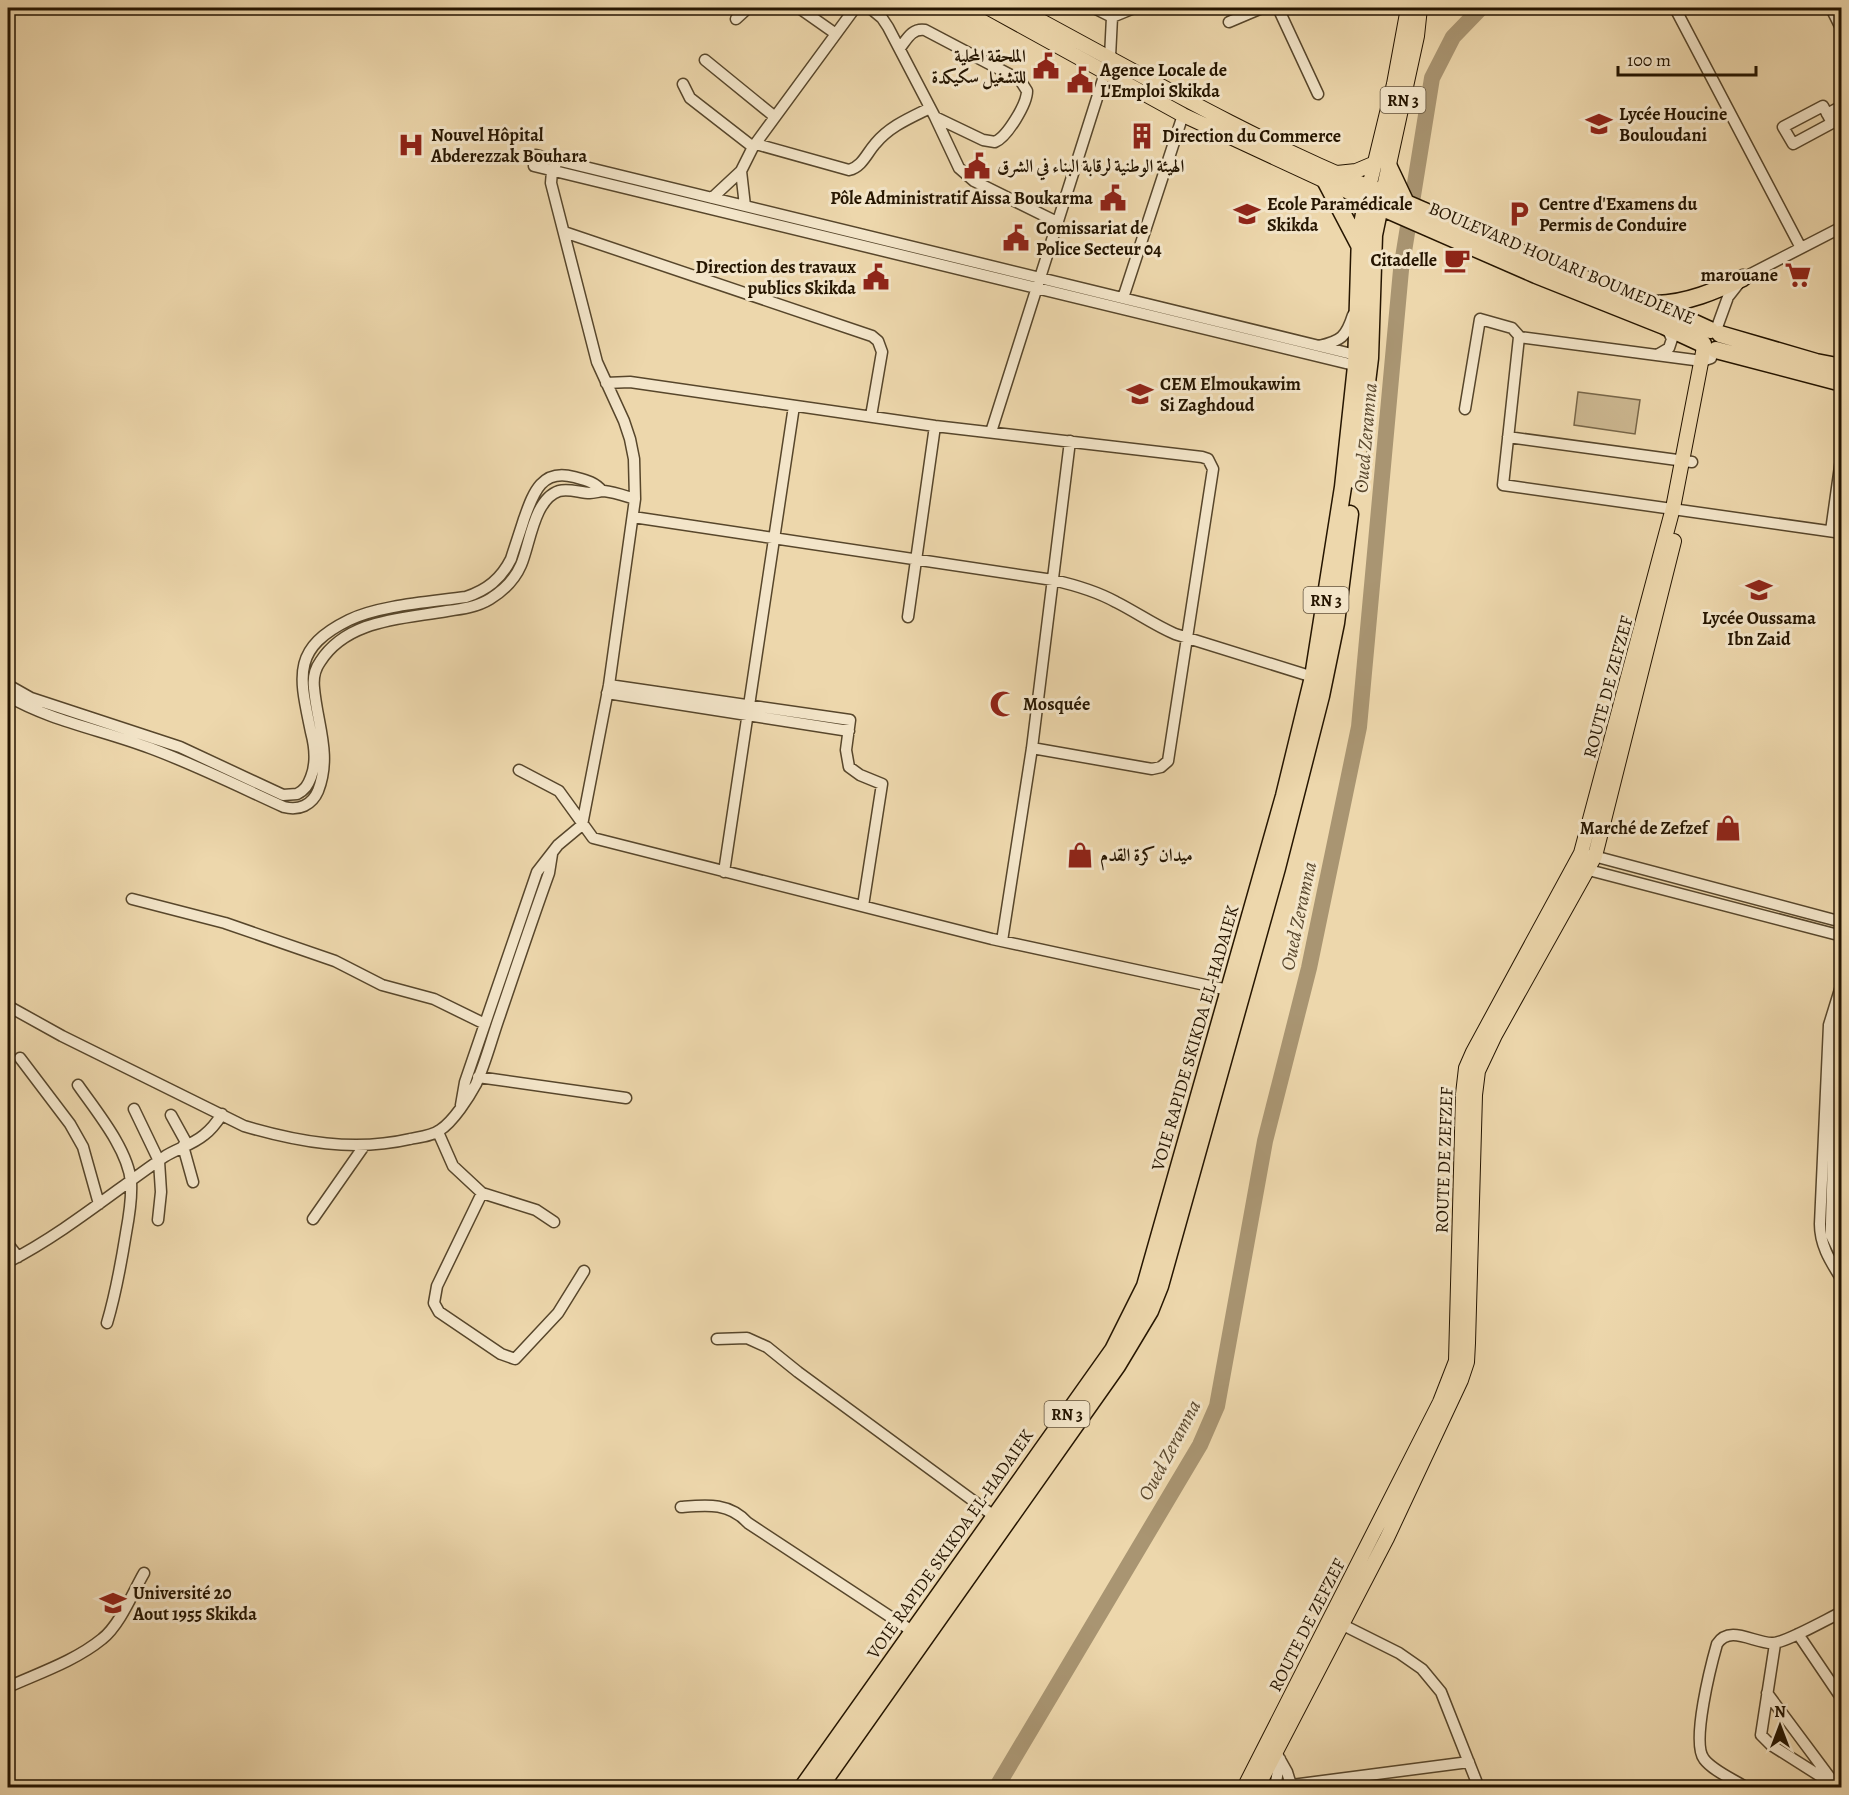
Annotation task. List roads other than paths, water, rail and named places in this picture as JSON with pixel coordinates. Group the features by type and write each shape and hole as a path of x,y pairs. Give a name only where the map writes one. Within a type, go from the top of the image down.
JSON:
{"highway":[{"path":"1331,178 1367,247 1402,208 1382,164"},
{"name":"BOULEVARD HOUARI BOUMEDIENE","path":"1374,196 1431,221 1536,275 1710,345 1842,383"},
{"name":"VOIE RAPIDE SKIKDA EL-HADAIEK","path":"819,1788 1117,1366 1149,1311 1162,1275 1313,676 1363,362 1357,303 1374,196"},
{"name":"BOULEVARD HOUARI BOUMEDIENE","path":"1431,221 1647,304 1710,345 1842,367"},
{"name":"VOIE RAPIDE SKIKDA EL-HADAIEK","path":"802,1788 1113,1350 1145,1286 1235,992 1277,868 1330,657 1363,362 1367,247"},
{"path":"1647,304 1685,302 1743,278"}],"main road":[{"name":"BOULEVARD HOUARI BOUMEDIENE","path":"989,8 1183,115 1374,196"},
{"name":"BOULEVARD HOUARI BOUMEDIENE","path":"1017,8 1331,178"},
{"name":"RN 3","path":"1382,164 1407,8"},
{"name":"RN 3","path":"1374,196 1417,36 1420,8"},
{"path":"1105,73 1110,57"},
{"path":"1331,178 1382,164"},
{"name":"ROUTE DE ZEFZEF","path":"1244,1788 1275,1750 1343,1625 1392,1528 1461,1380 1467,1362 1475,1095 1478,1071 1588,855 1677,509 1710,345"},
{"name":"ROUTE DE ZEFZEF","path":"1257,1788 1440,1402 1456,1361 1463,1095 1466,1068 1484,1030 1582,868"}],"street":[{"path":"736,19 748,8"},
{"path":"799,8 836,34"},
{"path":"712,198 741,171 755,145 855,8"},
{"path":"870,8 882,18 900,48 933,112 955,163 963,173 974,181 1057,222"},
{"path":"1094,8 1112,17 1134,8"},
{"path":"1230,22 1262,8"},
{"path":"1278,8 1318,94"},
{"path":"1830,8 1842,30"},
{"path":"1677,12 1801,248"},
{"path":"1110,57 1112,17"},
{"path":"683,84 690,98 755,145 849,170 859,165 887,132 900,123 933,112 983,140 995,142 1005,136 1024,103 1026,91 1020,80 925,30 912,32 900,48"},
{"path":"705,60 775,117"},
{"path":"991,432 1105,73"},
{"path":"1827,114 1842,106"},
{"path":"1123,298 1183,115"},
{"path":"536,155 745,206 1038,283 1123,298 1318,346 1363,362"},
{"path":"461,1105 465,1082 537,872 558,845 582,825 608,689 635,499 630,440 594,351 551,183 552,171 558,160"},
{"path":"534,166 1038,283 1363,362"},
{"path":"741,171 745,206"},
{"path":"1465,409 1480,320 1512,328 1521,338 1657,355 1710,345 1728,297 1743,278 1842,227"},
{"path":"564,232 872,336 880,345 882,352 871,416"},
{"path":"1318,346 1341,339 1348,331 1357,303"},
{"path":"1657,355 1670,348 1672,339 1667,327"},
{"path":"1521,338 1519,338 1503,485 1836,532 1842,452"},
{"path":"606,383 630,382 935,426 1202,457 1211,462 1213,469 1170,757 1165,765 1152,769 1032,748"},
{"path":"724,872 795,406"},
{"path":"908,617 935,426"},
{"path":"1508,437 1687,461"},
{"path":"1002,941 1032,748 1070,441"},
{"path":"8,696 33,708 149,747 284,807 300,807 309,803 316,795 315,752 301,676 305,662 317,643 338,627 361,615 466,597 493,584 511,559 532,497 539,485 545,481 558,476 572,476 592,482 602,491 635,499"},
{"path":"633,517 1053,580 1104,596 1153,624 1186,638 1313,676"},
{"path":"8,684 31,698 180,747 283,795 301,792 316,779"},
{"path":"608,689 849,726 846,750 849,767 860,775 882,784 863,906"},
{"path":"519,770 560,791 593,838 1002,941 1235,992"},
{"path":"8,1006 62,1036 244,1126 314,1142 364,1146 402,1141 438,1132 454,1116 475,1085 549,873 552,854"},
{"path":"1588,855 1841,920"},
{"path":"1582,868 1840,934"},
{"path":"132,899 225,922 335,961 382,985 434,999 485,1024"},
{"path":"1842,983 1829,1025 1820,1224 1824,1250 1842,1280"},
{"path":"1842,1013 1838,1026 1839,1087 1831,1223 1831,1235 1842,1258"},
{"path":"20,1058 70,1124 83,1147 99,1204"},
{"path":"478,1077 626,1098"},
{"path":"78,1085 110,1130 122,1154 131,1181 129,1216 119,1279 107,1323"},
{"path":"134,1109 159,1161 161,1192 159,1220"},
{"path":"8,1244 13,1259 99,1204 159,1161 202,1137 212,1129 222,1114"},
{"path":"171,1115 185,1145 193,1182"},
{"path":"438,1132 453,1166 482,1193 536,1210 554,1222"},
{"path":"313,1219 364,1146"},
{"path":"482,1193 437,1286 434,1303 439,1312 501,1354 515,1359 558,1313 584,1271"},
{"path":"717,1339 747,1338 767,1347 994,1516"},
{"path":"681,1507 717,1505 743,1518 912,1631"},
{"path":"8,1687 71,1658 103,1639 115,1624 144,1573"},
{"path":"1747,1788 1711,1766 1699,1750 1699,1731 1715,1651 1721,1638 1726,1635 1736,1635 1774,1644 1842,1612"},
{"path":"1343,1625 1400,1653 1422,1669 1441,1692 1479,1788"},
{"path":"1797,1634 1842,1699"},
{"path":"1774,1644 1761,1735 1765,1740 1838,1787"},
{"path":"1767,1693 1838,1787"},
{"path":"1275,1750 1292,1786 1469,1762"},
{"path":"1275,1750 1275,1788"}],"waterway":[{"name":"Oued Zeramna","path":"996,1788 1200,1445 1217,1406 1265,1141 1309,968 1359,727 1401,270 1432,78 1453,37 1481,8"}],"place":[{"name":"الملحقة المحلية للتشغيل سكيكدة","path":"1046,66"},
{"name":"Agence Locale de L'Emploi Skikda","path":"1080,80"},
{"name":"Lycée Houcine Bouloudani","path":"1599,124"},
{"name":"Direction du Commerce","path":"1142,136"},
{"name":"Nouvel Hôpital Abderezzak Bouhara","path":"411,145"},
{"name":"الهيئة الوطنية لرقابة البناء في الشرق","path":"977,166"},
{"name":"Pôle Administratif Aissa Boukarma","path":"1113,198"},
{"name":"Ecole Paramédicale Skikda","path":"1247,214"},
{"name":"Centre d'Examens du Permis de Conduire","path":"1519,214"},
{"name":"Comissariat de Police Secteur 04","path":"1016,238"},
{"name":"Citadelle","path":"1457,260"},
{"name":"marouane","path":"1798,275"},
{"name":"Direction des travaux publics Skikda","path":"876,277"},
{"name":"CEM Elmoukawim Si Zaghdoud","path":"1140,394"},
{"name":"Lycée Oussama Ibn Zaid","path":"1759,590"},
{"name":"Mosquée","path":"1003,704"},
{"name":"Marché de Zefzef","path":"1728,828"},
{"name":"ميدان كرة القدم","path":"1080,855"},
{"name":"Université 20 Aout 1955 Skikda","path":"113,1603"}]}
